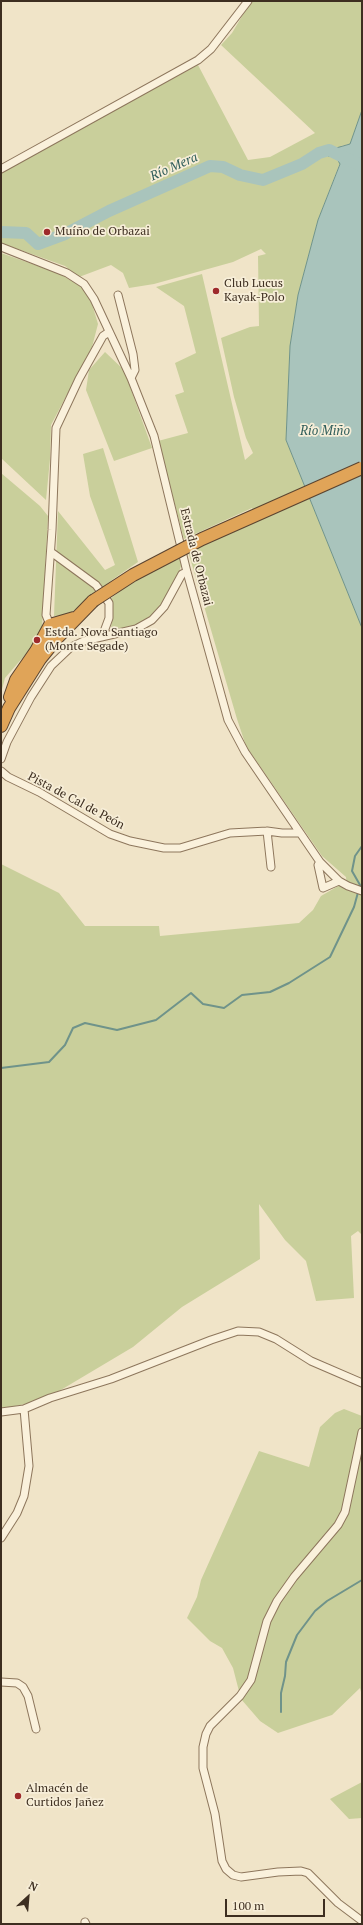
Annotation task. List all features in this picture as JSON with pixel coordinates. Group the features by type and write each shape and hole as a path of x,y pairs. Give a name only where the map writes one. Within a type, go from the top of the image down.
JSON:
{"highway":[{"path":"1,726 9,708 40,659 93,601 133,575 202,539 362,468"},
{"path":"9,708 10,694 16,680 36,651 50,625 78,616"}],"street":[{"path":"1,169 198,60 211,49 248,1"},
{"name":"Estrada de Orbazai","path":"1,247 67,273 84,284 94,299 131,378 154,436 188,572 228,720 245,752 320,862 339,881 362,891"},
{"path":"118,296 133,354 135,370 131,378"},
{"path":"50,625 46,615 51,552 56,428 79,379 103,336 105,333 109,332"},
{"path":"51,552 96,585 109,603 109,618 102,637"},
{"path":"1,759 4,741 51,666 71,647 84,641 136,629 152,620 164,608 182,574 188,572"},
{"path":"40,659 51,666"},
{"name":"Pista de Cal de Peón","path":"1,771 8,777 39,792 110,834 130,841 164,848 180,848 230,833 299,833"},
{"path":"267,832 271,867"},
{"path":"320,862 318,865 324,888 339,881"},
{"path":"1,1412 24,1409 50,1398 111,1379 238,1331 259,1332 276,1339 311,1361 362,1382"},
{"path":"1,1538 17,1513 24,1496 28,1466 24,1409"},
{"path":"362,1432 345,1512 338,1525 294,1576 277,1601 267,1621 251,1680 240,1696 210,1726 206,1734 203,1768 215,1814 222,1861 226,1869 233,1875 241,1877 278,1872 301,1871 308,1873 338,1903 362,1921"},
{"path":"1,1682 17,1683 23,1687 28,1696 36,1729"}],"green space":[{"path":"251,1 362,1 362,110 350,144 341,146 336,157 340,163 318,220 298,295 290,346 286,440 362,628 362,1235 358,1231 351,1236 354,1298 316,1301 306,1261 285,1240 259,1204 260,1259 182,1307 133,1347 44,1400 1,1409 1,864 59,893 85,926 159,926 160,936 299,923 313,910 321,896 340,885 347,889 346,877 322,856 246,746 188,551 257,519 252,508 184,539 158,441 188,433 175,395 184,392 175,363 196,353 184,306 156,287 202,274 245,460 253,453 246,438 234,397 221,338 250,327 259,326 258,256 266,254 261,249 233,262 154,284 129,288 123,273 111,265 79,277 65,266 1,243 1,171 198,65 248,160 270,157 315,133 221,45 232,33"},
{"path":"1,253 58,273 82,287 92,304 98,324 92,347 51,425 50,459 46,500 1,458"},
{"path":"105,352 124,370 152,448 114,461 86,390 89,370"},
{"path":"103,448 138,562 112,580 68,615 54,616 58,511 105,570 115,565 90,496 83,454"},
{"path":"1,473 40,506 48,516 42,628 31,648 5,678 1,693"},
{"path":"180,555 181,566 178,575 160,608 144,622 119,630 113,630 111,627 113,612 110,599 128,585"},
{"path":"344,1409 362,1416 362,1696 360,1688 332,1715 278,1733 260,1721 241,1699 233,1668 222,1648 210,1641 187,1618 197,1597 201,1580 259,1451 309,1467 320,1427 335,1413"},
{"path":"362,1782 362,1818 349,1819 330,1799"}],"water":[{"name":"Río Miño","path":"362,110 362,628 286,440 290,346 298,295 318,220 340,164 336,157 328,156 329,150 350,144"}],"waterway":[{"name":"Río Mera","path":"1,232 26,233 38,244 65,234 109,211 210,166 223,167 240,175 263,180 302,164 319,153 329,150 362,166"},
{"path":"1,1068 49,1062 65,1045 73,1028 85,1023 117,1030 156,1020 191,993 203,1004 224,1008 242,995 270,992 289,983 330,957 354,907 360,885 352,871 355,856 362,846"},
{"path":"281,1712 281,1693 285,1676 286,1662 297,1635 315,1611 327,1601 362,1580"}],"place":[{"name":"Muíño de Orbazai","path":"47,232"},
{"name":"Club Lucus Kayak-Polo","path":"216,291"},
{"name":"Estda. Nova Santiago (Monte Segade)","path":"37,640"},
{"name":"Almacén de Curtidos Jañez","path":"18,1796"}]}
